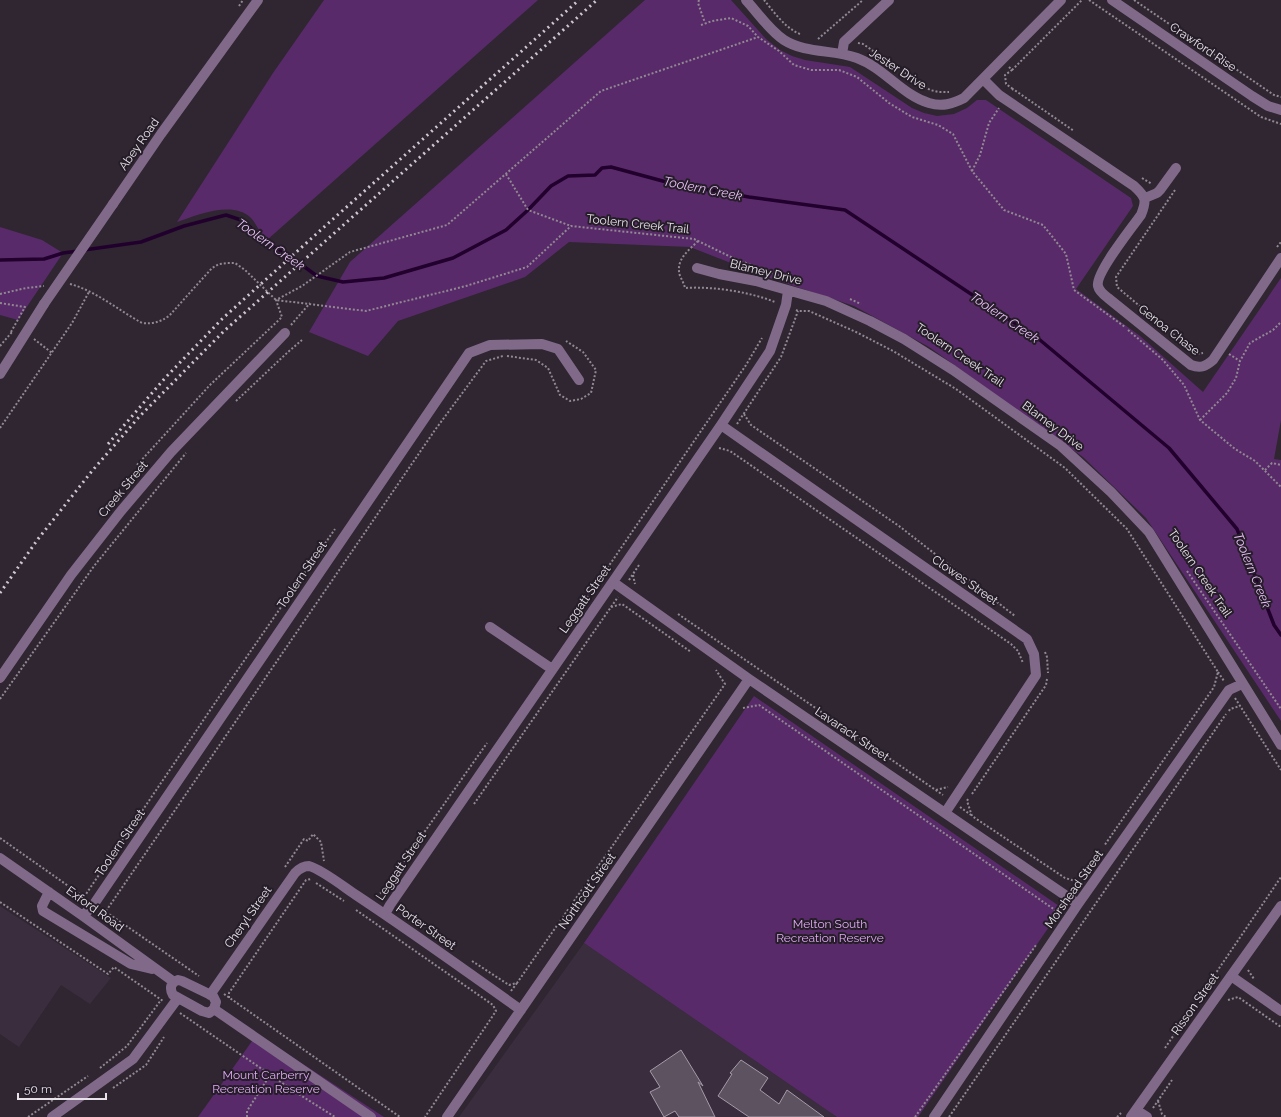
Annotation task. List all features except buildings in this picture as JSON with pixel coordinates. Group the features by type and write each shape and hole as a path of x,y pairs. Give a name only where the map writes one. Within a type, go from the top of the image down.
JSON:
{"street":[{"name":"Abey Road","path":"0,374 44,304 166,128 258,0"},
{"name":"Jester Drive","path":"746,0 774,32 793,45 857,58 870,64 916,98 940,106 952,104 964,98 1061,0"},
{"path":"842,54 844,42 889,0"},
{"name":"Crawford Rise","path":"1112,0 1252,96 1268,106 1281,110"},
{"path":"983,79 1005,98 1134,186 1145,198 1157,193 1176,168"},
{"name":"Genoa Chase","path":"1145,198 1141,215 1103,270 1098,288 1108,298 1191,365 1201,367 1213,360 1277,255"},
{"name":"Blamey Drive","path":"697,268 756,281 826,301 870,321 904,339 953,370 1061,446 1111,492 1149,532 1281,745"},
{"name":"Leggatt Street","path":"387,910 721,425 770,351 786,305 788,290"},
{"name":"Creek Street","path":"0,678 71,575 121,511 171,452 285,333"},
{"name":"Toolern Street","path":"83,916 98,897 470,354 490,345 542,344 558,349 579,380"},
{"name":"Clowes Street","path":"721,425 1027,639 1034,654 1036,675 945,813"},
{"name":"Lavarack Street","path":"613,582 749,679 1078,904"},
{"path":"490,628 552,670"},
{"name":"Northcott Street","path":"448,1117 749,679"},
{"path":"1229,690 1242,684"},
{"name":"Morshead Street","path":"934,1117 1078,904 1229,690"},
{"name":"Exford Road","path":"0,858 174,982 178,980 182,981 210,995"},
{"name":"Cheryl Street","path":"210,995 295,872 305,866 315,869"},
{"name":"Porter Street","path":"315,869 387,910 521,1010"},
{"path":"48,892 42,906 43,911 131,964 156,969"},
{"name":"Risson Street","path":"1134,1113 1281,906"},
{"path":"1230,976 1281,1011"},
{"path":"174,982 170,988 173,995 206,1013 214,1009 216,1002 210,995"},
{"path":"52,1117 133,1059 178,998"},
{"path":"214,1009 372,1117"},
{"path":"1134,1113 1147,1117"}],"path":[{"path":"699,0 698,3 706,23"},
{"path":"764,0 786,25 800,34"},
{"path":"818,39 863,0"},
{"path":"1012,70 1082,0"},
{"path":"1089,0 1261,117 1281,124"},
{"path":"1134,0 1274,95 1281,97"},
{"path":"701,25 712,21 731,18 748,26 758,37 779,51 794,65 811,70 839,70 857,77 889,103 912,117 938,125 953,134 972,171 1004,210 1043,225 1066,254 1074,290 1126,327 1163,360 1184,385 1200,420 1235,449 1255,461 1281,487"},
{"path":"276,300 302,286 350,252 447,225 601,91 758,37"},
{"path":"812,38 825,40"},
{"path":"844,42 862,44 930,90 940,92 953,91"},
{"path":"972,171 980,155 989,123 1005,98"},
{"path":"506,174 528,210 571,226"},
{"path":"1176,188 1116,277 1117,287 1197,354 1207,353"},
{"name":"Toolern Creek Trail","path":"276,300 366,311 466,286 527,267 571,226 694,239 735,260 788,278"},
{"path":"1277,255 1281,242"},
{"path":"69,284 79,286 89,291 142,323 151,324 162,321 169,316 212,268 219,264 235,264 245,270 276,300 282,317 210,385 137,465"},
{"path":"0,294 48,285"},
{"path":"0,428 72,323 89,291"},
{"path":"848,298 862,305"},
{"path":"775,302 786,305 798,311 809,311 893,351 956,389 1065,468 1127,529 1281,770"},
{"path":"0,303 25,307 10,335 0,346"},
{"path":"285,333 310,303"},
{"path":"1200,420 1227,394 1236,378 1240,361 1250,343 1273,330 1281,322"},
{"path":"29,327 36,342 52,353"},
{"path":"578,611 746,364 763,336"},
{"path":"236,401 302,340"},
{"path":"106,911 435,430 486,361 505,356 536,360 548,368 560,395 570,401 581,399 591,393 596,370 583,352 564,340"},
{"path":"744,414 751,425 899,526 1019,619"},
{"path":"719,448 730,450 1011,644 1022,657 1024,666"},
{"path":"0,699 94,566 188,452"},
{"path":"1265,470 1272,463 1281,465"},
{"path":"84,896 338,524"},
{"name":"Toolern Creek Trail","path":"1185,567 1281,709"},
{"path":"633,575 635,584"},
{"path":"474,805 611,607 622,604 691,653"},
{"path":"674,611 972,816 1065,878 1079,882 1068,898"},
{"path":"972,816 968,800 1046,686 1048,669 1045,651"},
{"path":"471,960 509,985 517,983 725,684 717,670 710,666"},
{"path":"1102,850 1214,687 1218,672"},
{"path":"741,709 759,705 1055,910 1053,921 1057,915"},
{"path":"949,1117 1230,709 1240,706"},
{"path":"387,910 377,896 383,891 490,738"},
{"path":"936,790 948,787"},
{"path":"282,871 304,839 308,841 313,834 321,842 324,860"},
{"path":"1165,1049 1281,877"},
{"path":"230,998 229,993 306,880 311,879 347,903"},
{"path":"353,907 493,1005 496,1011 425,1117"},
{"path":"915,1117 1040,940"},
{"path":"1228,1000 1238,997 1281,1027"},
{"path":"97,1071 127,1046 161,1000"},
{"path":"28,1117 90,1075"},
{"path":"247,1117 247,1111 270,1075"},
{"path":"1158,1101 1162,1114 1166,1117"},
{"path":"1117,1117 1122,1111"}],"shaded area":[{"path":"0,906 111,978 90,1004 61,985 19,1047 0,1034"},
{"path":"584,943 837,1117 459,1117"}],"green space":[{"path":"324,0 538,0 267,240 251,218 235,210 204,213 177,222 273,73"},
{"path":"645,0 731,0 766,39 780,50 805,60 850,67 912,108 924,113 937,116 954,114 967,108 977,100 986,100 1131,198 1133,206 1076,289 1140,336 1203,392 1281,278 1281,420 1274,459 1281,460 1281,721 1146,518 1083,457 929,347 854,306 764,276 690,247 569,242 525,277 398,321 368,356 309,332 350,262"},
{"path":"0,227 42,240 63,253 18,320 0,315"},
{"name":"Melton South Recreation Reserve","path":"754,696 1062,908 918,1117 837,1117 584,943"},
{"name":"Mount Carberry Recreation Reserve","path":"257,1034 384,1117 198,1117"}],"waterway":[{"name":"Toolern Creek","path":"84,250 141,242 184,226 226,215 241,220 265,243 284,252 317,276 343,282 384,278 453,258 506,230 551,186 568,176 595,175 602,168 611,167 670,183 749,197 845,210 1040,340 1169,448 1237,529 1274,625 1281,635"},
{"name":"Toolern Creek","path":"0,260 44,259 63,253 78,251"}],"railway":[{"path":"108,444 165,378 222,319 579,0"},
{"path":"0,593 38,539 92,471 139,417 224,331 597,0"}]}
